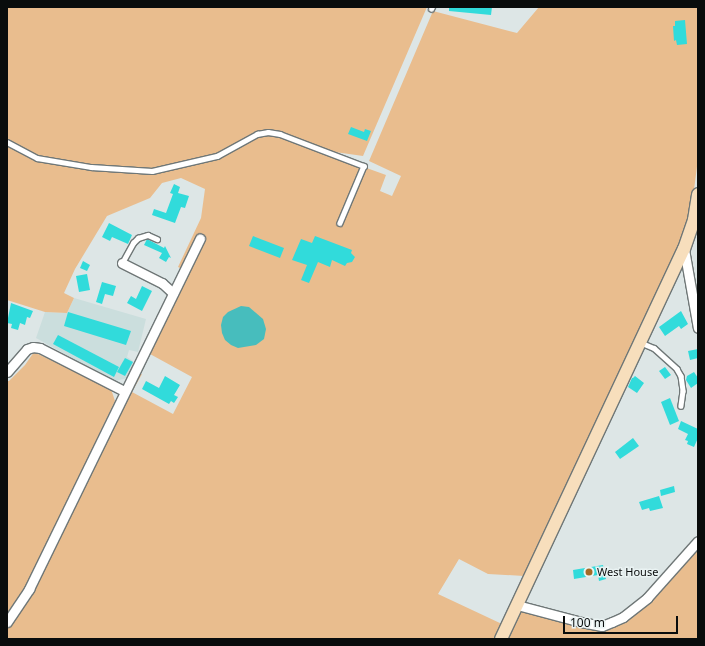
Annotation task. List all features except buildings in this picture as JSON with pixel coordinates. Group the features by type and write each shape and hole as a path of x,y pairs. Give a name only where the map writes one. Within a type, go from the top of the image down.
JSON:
{"main road":[{"path":"501,639 684,249 694,220 698,194"}],"street":[{"path":"7,622 29,589 124,391 200,239"},
{"path":"684,249 694,284 698,328"},
{"path":"122,263 162,283 173,293"},
{"path":"7,372 27,350 33,347 40,348 124,391"},
{"path":"517,606 602,626 623,617 647,598 698,541"}],"lane":[{"path":"7,142 37,158 91,167 152,171 217,156 257,134 268,132 280,134 364,166 340,223"},
{"path":"122,263 133,243 138,238 148,235 157,239"},
{"path":"640,343 654,348 677,369 681,376 684,391 681,406"}],"shaded area":[{"path":"7,7 427,7 363,156 314,149 386,175 380,191 392,196 401,176 369,161 433,11 517,33 539,7 698,7 698,159 691,213 683,239 524,576 488,574 459,559 438,594 502,624 495,639 7,639 7,627 32,590 136,375 142,374 132,392 173,414 192,377 150,354 148,349 188,272 178,267 201,218 205,189 181,178 162,183 150,198 107,216 75,269 64,293 74,298 67,313 45,312 7,300"},
{"path":"74,298 146,319 138,352 129,350 127,357 133,361 134,367 128,378 114,381 36,338 45,312 67,313"},
{"path":"34,352 111,389 115,401 26,588 7,616 7,381 9,381 25,365"},
{"path":"698,545 698,639 506,639 521,610 581,626 623,620"}],"water":[{"path":"241,306 249,307 263,319 266,329 264,339 256,345 238,348 225,340 221,325 223,317 228,312"}],"place":[{"name":"West House","path":"589,572"}]}
